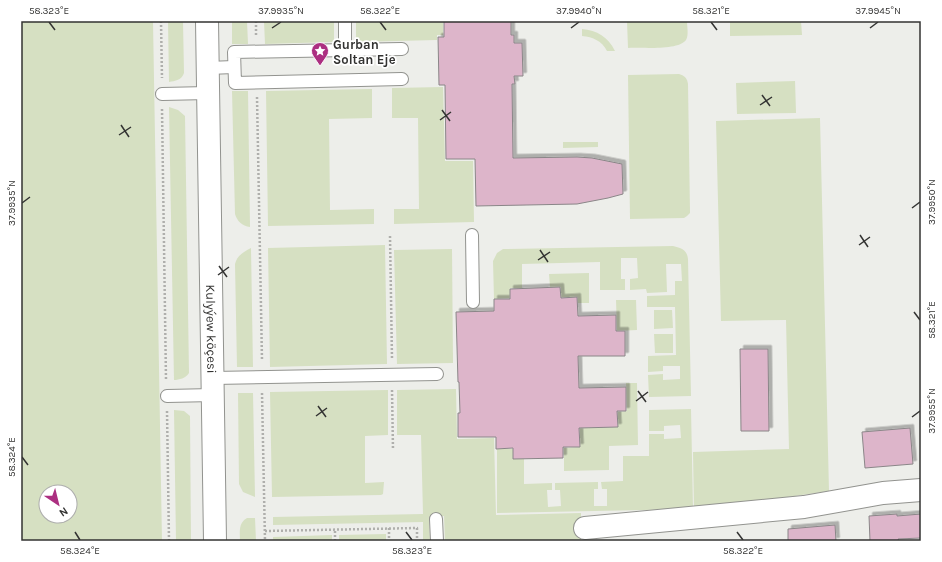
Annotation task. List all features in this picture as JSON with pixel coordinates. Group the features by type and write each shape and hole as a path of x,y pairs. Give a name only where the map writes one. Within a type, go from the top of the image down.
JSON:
{"street":[{"name":"Kulyýew köçesi","path":"207,21 215,541"},
{"path":"585,528 804,507 883,493 921,490"}],"lane":[{"path":"345,21 345,50"},
{"path":"402,49 234,52 235,83 402,80"},
{"path":"208,68 234,67"},
{"path":"162,94 208,94"},
{"path":"472,235 473,302"},
{"path":"167,396 213,386 438,374"},
{"path":"436,519 436,541"}],"path":[{"path":"161,21 169,541"},
{"path":"256,21 256,36"},
{"path":"257,91 262,367"},
{"path":"390,236 392,364"},
{"path":"392,390 393,450"},
{"path":"262,392 265,541"},
{"path":"389,528 389,541"},
{"path":"265,531 417,528 417,541"},
{"path":"335,530 335,541"}],"green space":[{"path":"21,21 153,21 162,541 21,541"},
{"path":"168,21 183,21 184,73 180,79 169,82"},
{"path":"232,21 247,21 248,44 232,44"},
{"path":"264,21 334,21 334,42 265,44"},
{"path":"356,21 443,21 443,35 437,35 437,40 356,42"},
{"path":"627,21 687,21 687,38 682,43 675,46 659,48 628,48"},
{"path":"730,21 801,21 802,35 730,36"},
{"path":"582,29 602,35 615,51 607,51 597,40 582,36"},
{"path":"679,74 687,80 688,84 690,213 684,218 630,219 628,75"},
{"path":"795,81 796,113 737,114 736,83"},
{"path":"443,87 445,161 473,161 474,222 394,224 394,209 419,209 418,118 392,118 392,88"},
{"path":"372,89 372,118 329,119 330,210 374,209 374,224 268,226 266,91"},
{"path":"232,91 248,91 250,227 240,223 235,214"},
{"path":"169,107 178,110 185,116 189,373 178,380 174,380"},
{"path":"820,118 829,491 694,510 693,452 789,449 786,320 721,321 716,121"},
{"path":"563,142 598,142 598,147 563,148"},
{"path":"385,245 387,364 270,367 268,248"},
{"path":"673,246 684,250 688,259 691,396 649,397 648,375 663,374 663,380 680,379 680,366 663,366 663,371 648,372 648,356 676,355 675,307 647,307 647,296 675,295 675,281 682,281 681,264 666,264 667,292 647,293 646,289 630,290 630,279 638,278 637,258 621,258 621,279 625,279 625,290 600,290 600,262 522,264 522,288 510,288 510,298 494,299 493,261 497,253 503,249"},
{"path":"251,248 253,367 237,367 235,264 241,254"},
{"path":"452,249 453,363 397,364 394,250"},
{"path":"589,273 589,303 578,303 577,297 561,297 561,287 550,287 549,274"},
{"path":"616,300 636,300 637,330 617,331"},
{"path":"654,310 672,310 673,328 654,329"},
{"path":"654,334 673,334 673,353 655,353"},
{"path":"626,383 637,383 638,445 609,446 609,470 564,471 564,448 580,447 580,428 618,427 618,412 627,411"},
{"path":"456,389 457,439 494,438 496,515 581,513 581,541 445,541 444,516 429,517 430,541 423,541 423,522 273,525 273,517 423,514 421,435 397,435 397,390"},
{"path":"388,390 388,435 365,436 365,483 384,482 383,494 272,497 270,392"},
{"path":"238,393 253,393 255,497 243,492 239,484"},
{"path":"691,409 693,509 497,513 497,449 513,449 513,459 524,459 524,484 552,483 552,490 547,490 548,507 561,506 560,490 555,490 555,483 598,482 598,489 594,489 594,506 607,506 607,489 602,489 601,482 623,481 623,456 649,456 649,434 664,434 664,439 681,438 680,425 664,426 664,431 649,431 649,410"},
{"path":"174,410 184,411 190,416 191,541 176,541"},
{"path":"247,518 255,518 256,541 240,541 241,525"},
{"path":"386,534 386,541 339,541 339,535"},
{"path":"332,535 332,541 273,541 273,537"}],"building":[{"path":"444,21 511,21 511,35 514,35 514,43 522,43 523,76 514,76 515,84 512,84 513,158 577,157 592,158 622,164 623,194 577,204 476,206 475,159 446,159 445,85 439,85 438,37 444,37"},
{"path":"560,287 561,298 577,297 578,316 616,315 616,331 625,331 625,356 578,356 579,388 626,387 626,411 617,411 618,427 579,428 580,447 563,447 563,458 513,459 513,448 496,449 496,437 458,437 458,413 460,413 456,312 494,311 494,299 510,299 510,289"},
{"path":"740,349 768,349 769,431 741,431"},
{"path":"910,428 913,464 865,468 862,432"},
{"path":"897,514 897,516 921,514 921,538 898,539 899,541 870,541 869,516"},
{"path":"835,525 836,541 788,541 788,529"}],"place":[{"name":"Gurban Soltan Eje","path":"320,66"}]}
